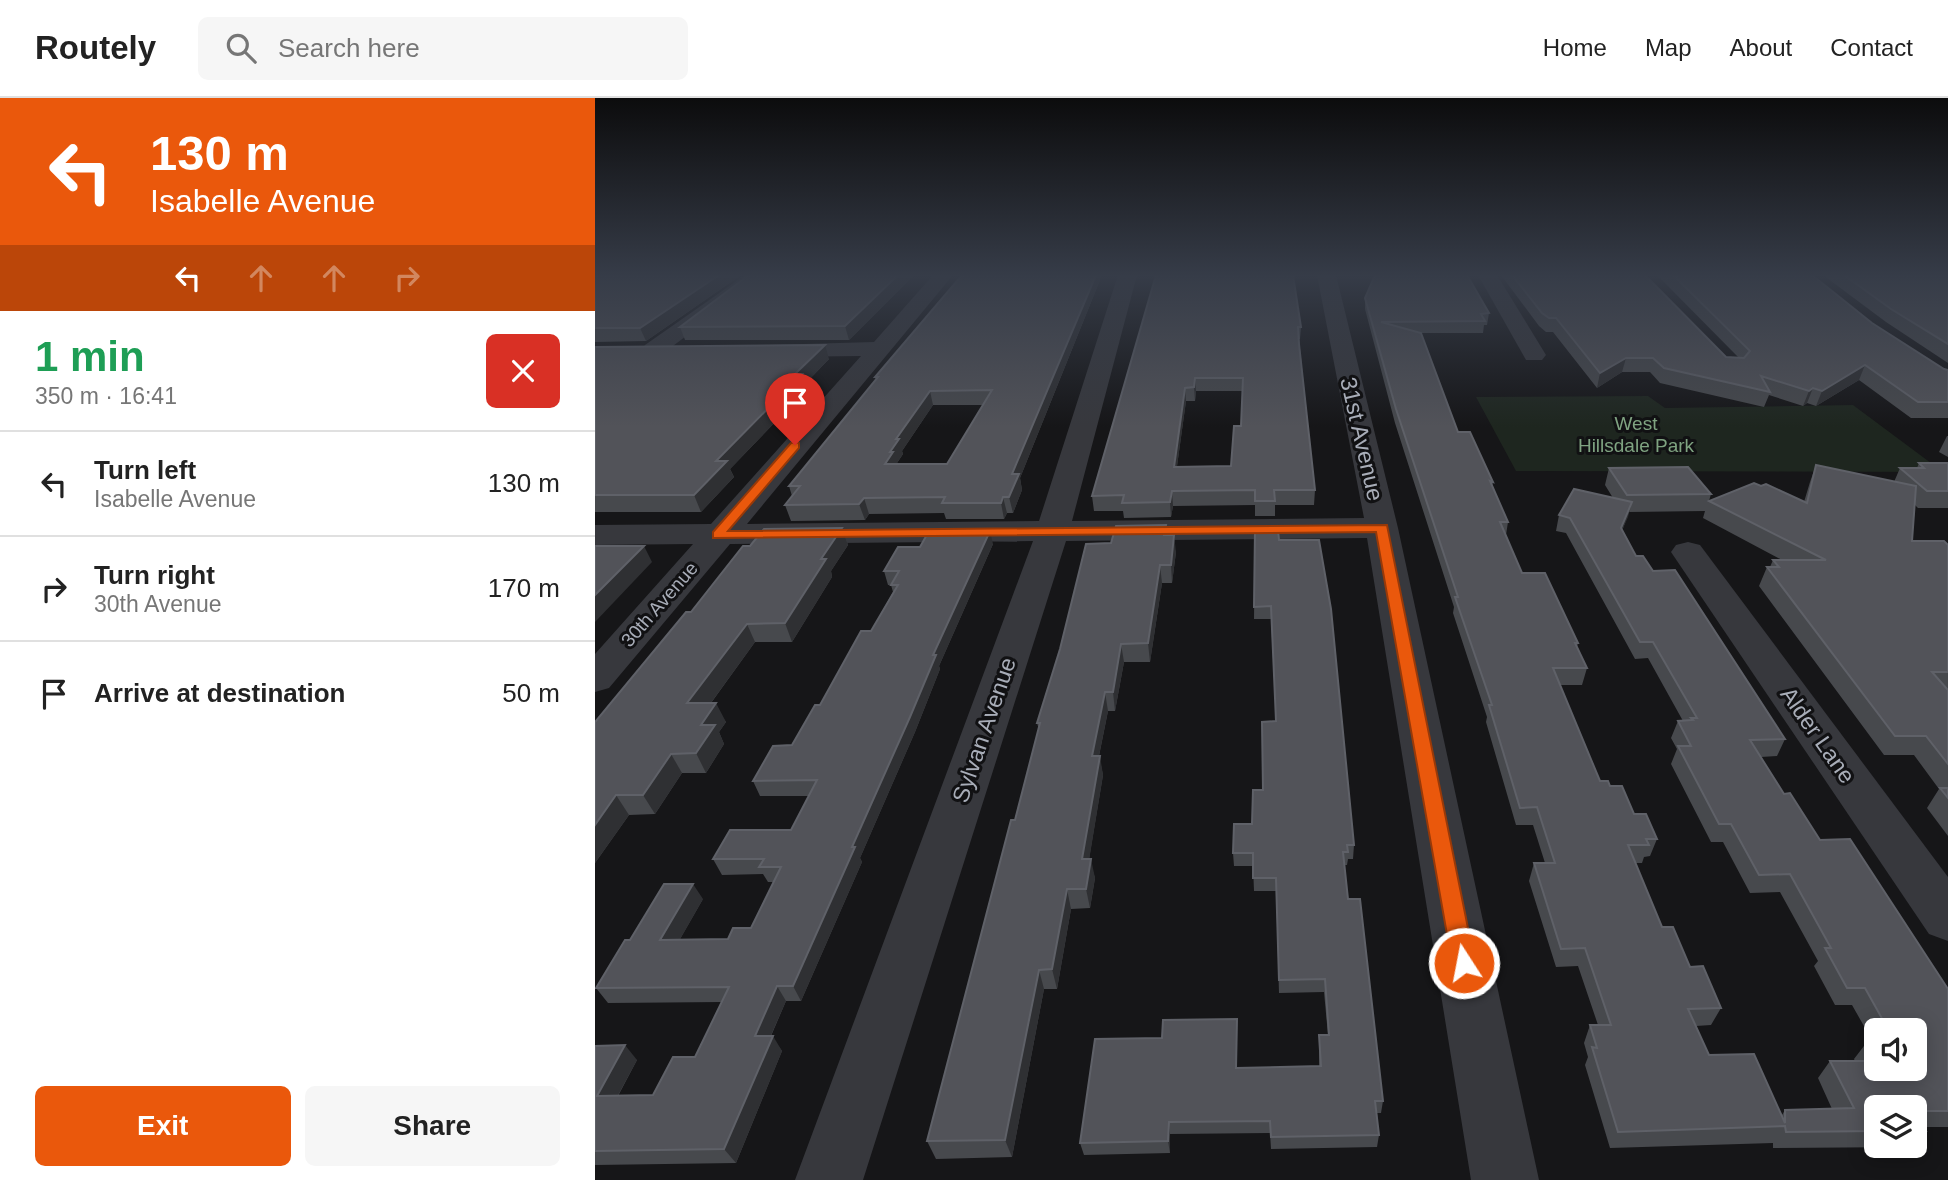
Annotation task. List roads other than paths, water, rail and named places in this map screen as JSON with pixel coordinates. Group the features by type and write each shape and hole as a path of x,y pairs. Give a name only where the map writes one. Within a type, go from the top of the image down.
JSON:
{"street":[{"path":"680,325 641,351 693,350"},
{"name":"30th Avenue","path":"595,679 900,325"},
{"name":"Sylvan Avenue","path":"829,1180 1053,530 1113,325"},
{"name":"31st Avenue","path":"1337,325 1382,528 1505,1180"},
{"path":"1517,325 1534,355"},
{"path":"759,350 879,349"},
{"path":"595,535 1382,528"},
{"name":"Alder Lane","path":"1688,552 1948,918"}],"park label":[{"name":"West Hillsdale Park","path":"1636,434"}]}
